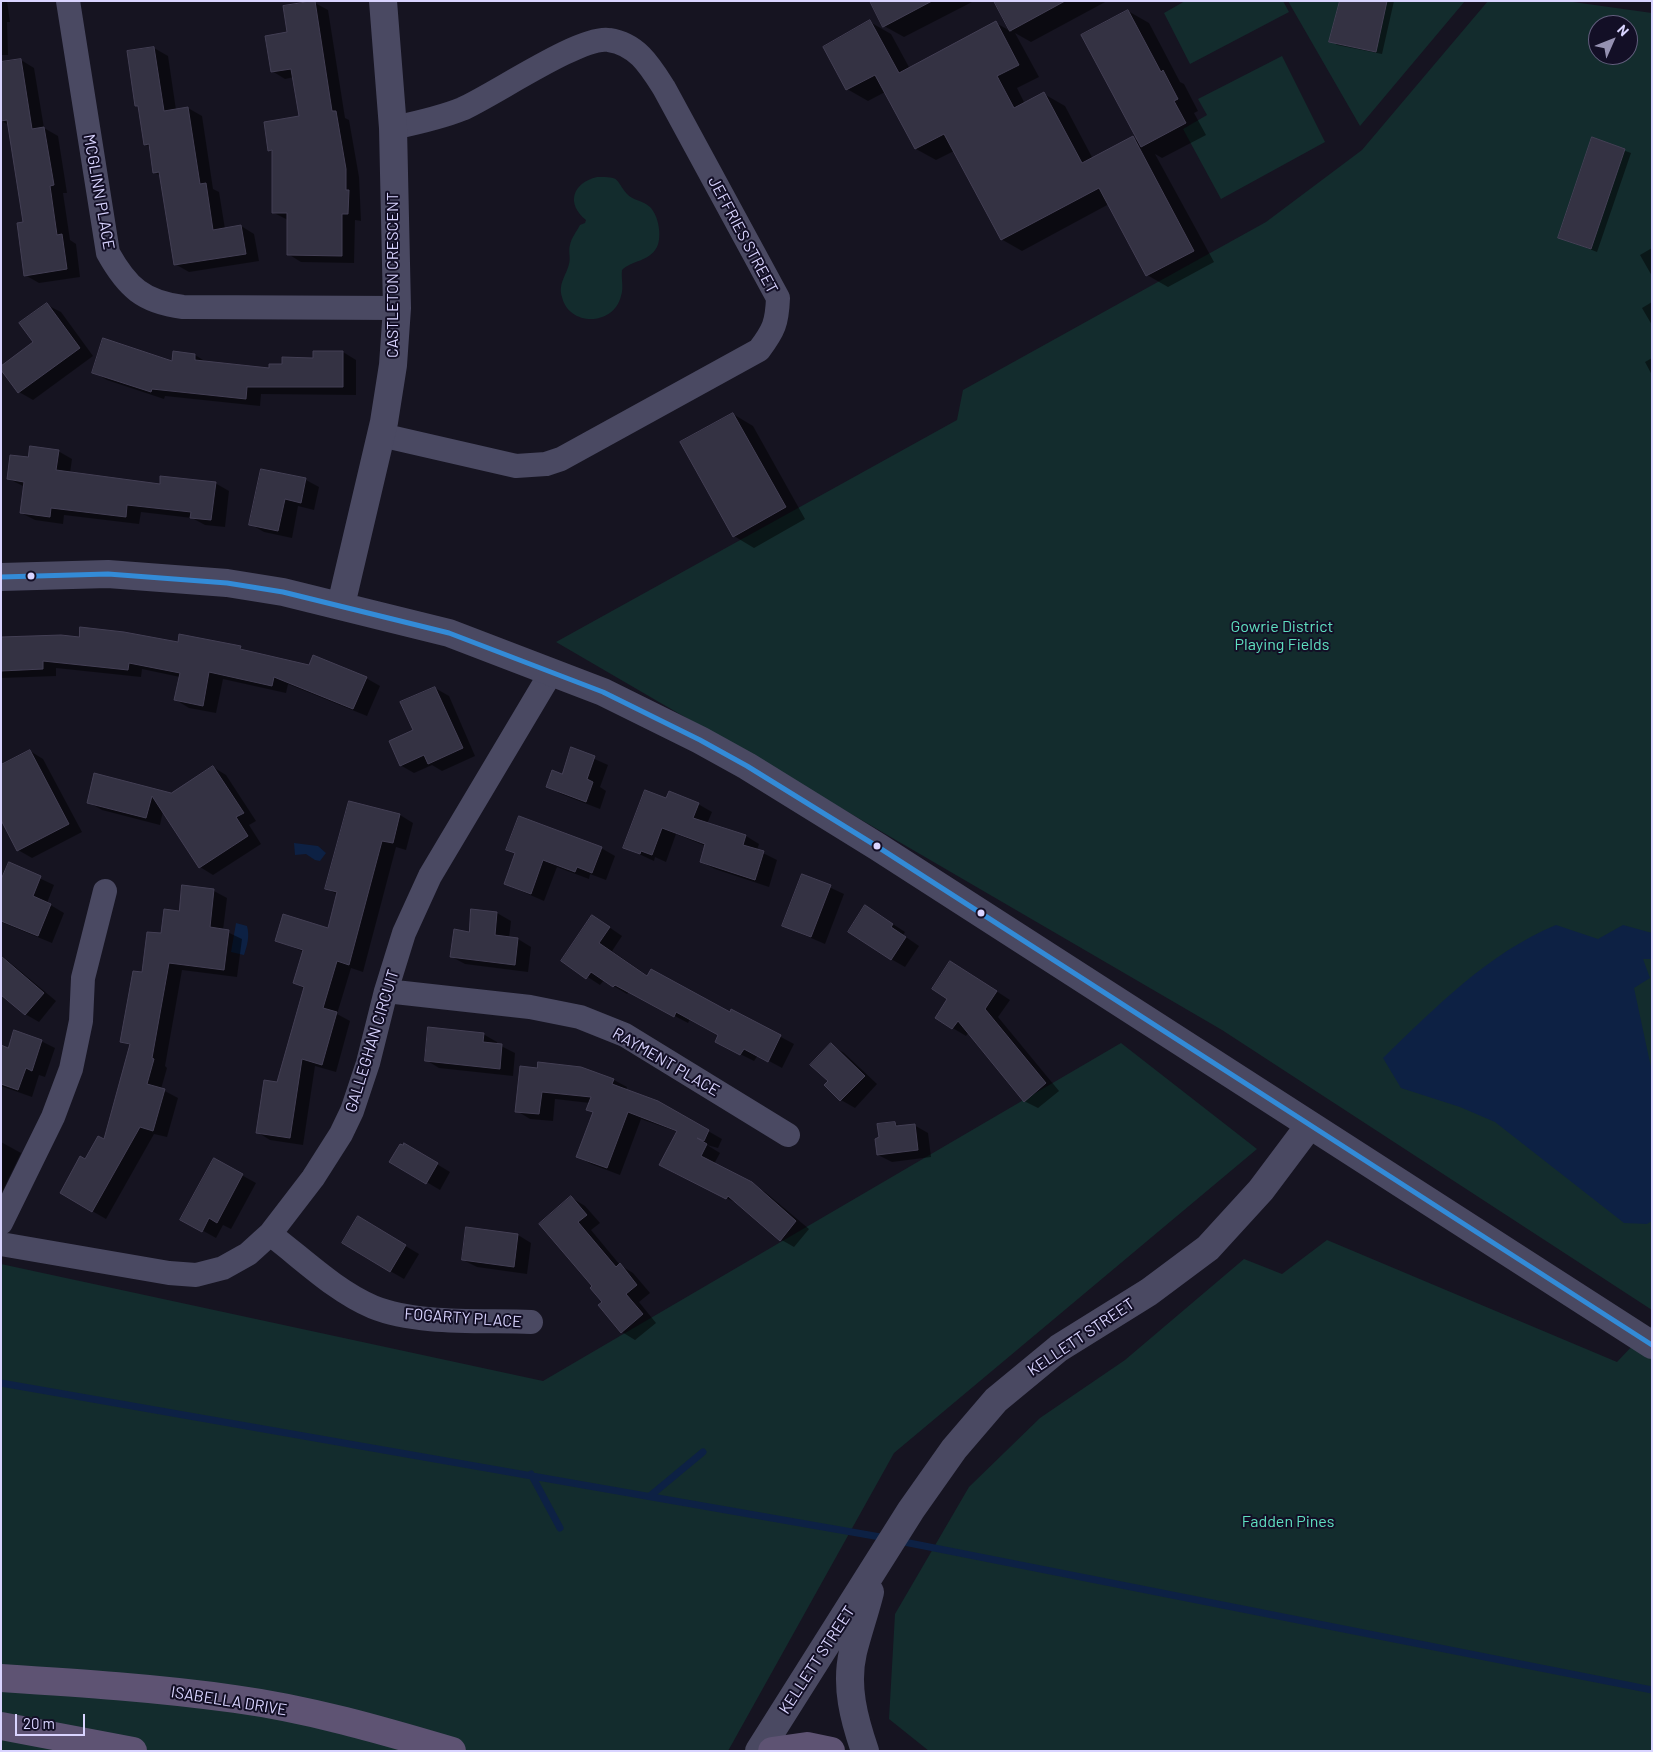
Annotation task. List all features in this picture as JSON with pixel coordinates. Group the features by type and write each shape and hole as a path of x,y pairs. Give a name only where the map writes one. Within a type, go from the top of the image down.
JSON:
{"main road":[{"name":"ISABELLA DRIVE","path":"1,1678 107,1685 236,1699 356,1723 452,1751"},
{"path":"1,1726 133,1751"},
{"path":"772,1751 807,1746 831,1751"}],"street":[{"name":"MCGLINN PLACE","path":"68,1 108,253 122,277 142,295 168,305 183,307 397,308"},
{"name":"CASTLETON CRESCENT","path":"342,604 380,435 393,365 397,308 392,128 383,1"},
{"name":"JEFFRIES STREET","path":"380,435 516,466 546,464 562,459 758,350 770,337 777,321 778,298 650,66 638,53 624,45 608,39 579,45 463,108 431,120 392,128"},
{"path":"1,577 108,574 227,583 283,592 342,604 449,633 603,692 700,740 747,766 878,847 1193,1052 1652,1345"},
{"name":"GALLEGHAN CIRCUIT","path":"1,1244 169,1273 196,1275 223,1268 240,1259 270,1234 313,1178 349,1118 368,1063 386,991 404,933 430,876 552,671"},
{"path":"1,1223 53,1117 71,1069 81,1021 83,978 105,891"},
{"name":"RAYMENT PLACE","path":"386,991 530,1007 580,1017 625,1036 788,1135"},
{"name":"KELLETT STREET","path":"759,1751 876,1569 911,1510 954,1449 996,1400 1059,1348 1149,1292 1208,1248 1261,1190 1309,1126"},
{"name":"FOGARTY PLACE","path":"270,1234 339,1287 372,1306 410,1317 531,1322"},
{"name":"KELLETT STREET","path":"865,1751 854,1719 850,1685 852,1653 876,1569"}],"green space":[{"path":"1185,1 1283,1 1289,12 1190,64 1164,13"},
{"path":"1288,1 1465,1 1360,126"},
{"name":"Gowrie District Playing Fields","path":"1488,1 1566,1 1652,13 1652,1310 1222,1030 556,642 957,420 963,390 1266,222 1362,150"},
{"path":"1282,56 1325,142 1221,199 1183,129 1207,115 1198,99"},
{"path":"597,177 614,178 629,196 650,207 656,216 659,227 659,243 650,256 622,270 622,293 617,306 610,313 592,319 582,318 573,314 566,307 561,288 570,262 569,250 571,242 580,225 585,223 586,220 576,207 575,195 577,189 582,184"},
{"path":"1121,1043 1257,1149 894,1453 728,1751 1,1751 1,1264 543,1381"},
{"name":"Fadden Pines","path":"1327,1240 1617,1362 1652,1325 1652,1751 929,1751 889,1719 895,1614 969,1487 1040,1418 1125,1360 1244,1259 1282,1274"}],"water":[{"path":"294,843 318,846 326,853 320,861 306,854 295,855"},
{"path":"236,923 247,926 248,930 244,955 231,952"},
{"path":"1556,925 1598,939 1623,925 1652,933 1652,959 1643,959 1650,978 1634,988 1652,1072 1652,1221 1647,1224 1624,1223 1495,1122 1460,1107 1401,1088 1383,1058 1443,1001 1485,966 1531,937"}],"building":[{"path":"315,1 332,111 336,111 346,169 346,190 349,190 348,214 342,214 342,256 287,255 287,213 272,213 272,150 268,151 264,122 299,116 291,69 271,72 265,36 287,32 283,6"},
{"path":"870,1 932,1 883,27"},
{"path":"994,1 1065,1 1010,31"},
{"path":"1340,1 1387,1 1376,52 1329,42"},
{"path":"1128,10 1161,72 1163,70 1178,99 1174,101 1186,123 1141,147 1081,35"},
{"path":"870,20 899,73 996,21 1019,65 997,76 1014,108 1044,92 1082,163 1133,136 1194,251 1146,276 1099,188 1001,240 944,134 915,149 875,75 846,90 823,47"},
{"path":"154,47 164,111 188,107 200,184 206,183 213,230 241,225 246,254 174,265 159,172 153,173 149,144 144,145 138,106 135,106 127,51"},
{"path":"21,59 32,129 44,127 54,185 50,186 57,235 62,234 67,269 24,276 17,223 23,222 7,120 1,121 1,62"},
{"path":"1592,137 1625,149 1591,249 1558,238"},
{"path":"47,303 80,348 18,393 1,370 1,366 33,342 19,323"},
{"path":"103,338 172,361 173,351 195,354 195,360 269,368 269,364 282,364 282,357 313,358 313,351 343,351 343,387 247,387 246,399 152,389 151,392 92,373"},
{"path":"733,413 786,507 733,537 680,442"},
{"path":"30,446 59,450 56,470 160,484 160,476 216,482 211,520 190,518 191,512 127,505 126,517 51,508 50,517 20,513 24,482 7,479 10,455 28,457"},
{"path":"261,469 306,478 301,503 285,499 278,531 249,525"},
{"path":"80,627 124,632 178,642 179,634 241,646 240,649 309,665 313,655 367,677 353,709 274,677 272,686 209,672 203,706 174,700 180,673 129,663 128,670 43,661 43,669 1,671 1,637 61,635 79,637"},
{"path":"435,687 463,748 428,764 424,755 400,766 389,741 413,730 400,702"},
{"path":"571,747 595,756 587,779 593,782 586,802 546,787 552,770 562,774"},
{"path":"30,750 69,824 17,851 1,820 1,765"},
{"path":"213,766 244,813 236,817 248,836 199,868 152,796 146,818 87,803 94,773 171,793"},
{"path":"645,790 666,798 669,791 699,803 693,818 746,835 743,845 764,851 755,880 700,862 705,844 662,828 652,855 641,851 640,854 623,848"},
{"path":"349,801 400,814 393,843 382,841 349,965 337,961 323,1008 337,1012 322,1065 302,1059 290,1138 256,1133 264,1080 277,1082 304,987 293,983 303,950 275,941 283,914 328,928 337,892 325,889"},
{"path":"519,816 602,847 592,873 577,867 575,872 543,860 531,894 504,884 515,853 506,850"},
{"path":"9,862 41,876 33,896 51,904 38,936 1,921 1,880"},
{"path":"802,874 831,885 811,937 782,926"},
{"path":"182,885 214,889 210,927 229,930 224,970 169,963 152,1058 154,1059 147,1084 165,1089 153,1131 140,1127 92,1212 60,1193 80,1156 85,1159 98,1136 104,1139 130,1044 120,1042 133,971 142,972 147,932 161,933 164,909 179,911"},
{"path":"865,905 893,924 891,927 906,937 891,960 848,932"},
{"path":"471,909 497,912 495,935 518,938 515,965 450,957 454,929 469,932"},
{"path":"592,915 610,927 599,943 647,976 651,969 730,1012 731,1009 781,1035 768,1062 744,1049 740,1055 715,1042 718,1035 676,1012 674,1017 615,985 613,987 591,972 586,979 561,961"},
{"path":"1,956 44,993 25,1015 1,995"},
{"path":"950,961 997,991 985,1009 1046,1083 1024,1102 958,1021 952,1029 935,1018 947,999 932,989"},
{"path":"428,1027 484,1033 483,1042 502,1044 500,1069 425,1061"},
{"path":"14,1030 42,1040 32,1071 26,1068 18,1090 1,1084 1,1045 8,1048"},
{"path":"831,1043 865,1076 840,1101 824,1085 828,1081 810,1065"},
{"path":"538,1062 581,1067 614,1079 612,1084 658,1101 709,1130 704,1141 697,1138 707,1144 701,1156 752,1182 796,1221 780,1241 728,1196 726,1199 659,1165 677,1131 628,1112 607,1168 576,1157 593,1112 586,1110 591,1097 542,1092 539,1114 515,1112 520,1066 537,1068"},
{"path":"895,1122 896,1126 915,1124 918,1150 877,1155 875,1139 879,1137 877,1124"},
{"path":"404,1143 438,1163 426,1184 389,1162 400,1144 403,1145"},
{"path":"214,1158 243,1174 217,1223 209,1218 202,1232 180,1220"},
{"path":"571,1196 587,1215 578,1222 616,1267 620,1263 637,1285 626,1294 643,1314 621,1333 598,1305 602,1302 590,1288 592,1286 539,1224"},
{"path":"358,1216 406,1245 390,1272 342,1243"},
{"path":"466,1227 518,1234 514,1267 462,1260"}],"waterway":[{"path":"1,1383 886,1538"},
{"path":"650,1496 703,1452"},
{"path":"531,1474 560,1528"},
{"path":"899,1541 1652,1690"}],"transit line":[{"path":"1,577 108,574 227,583 283,592 449,633 603,692 700,740 747,766 878,847 1652,1345"}]}
